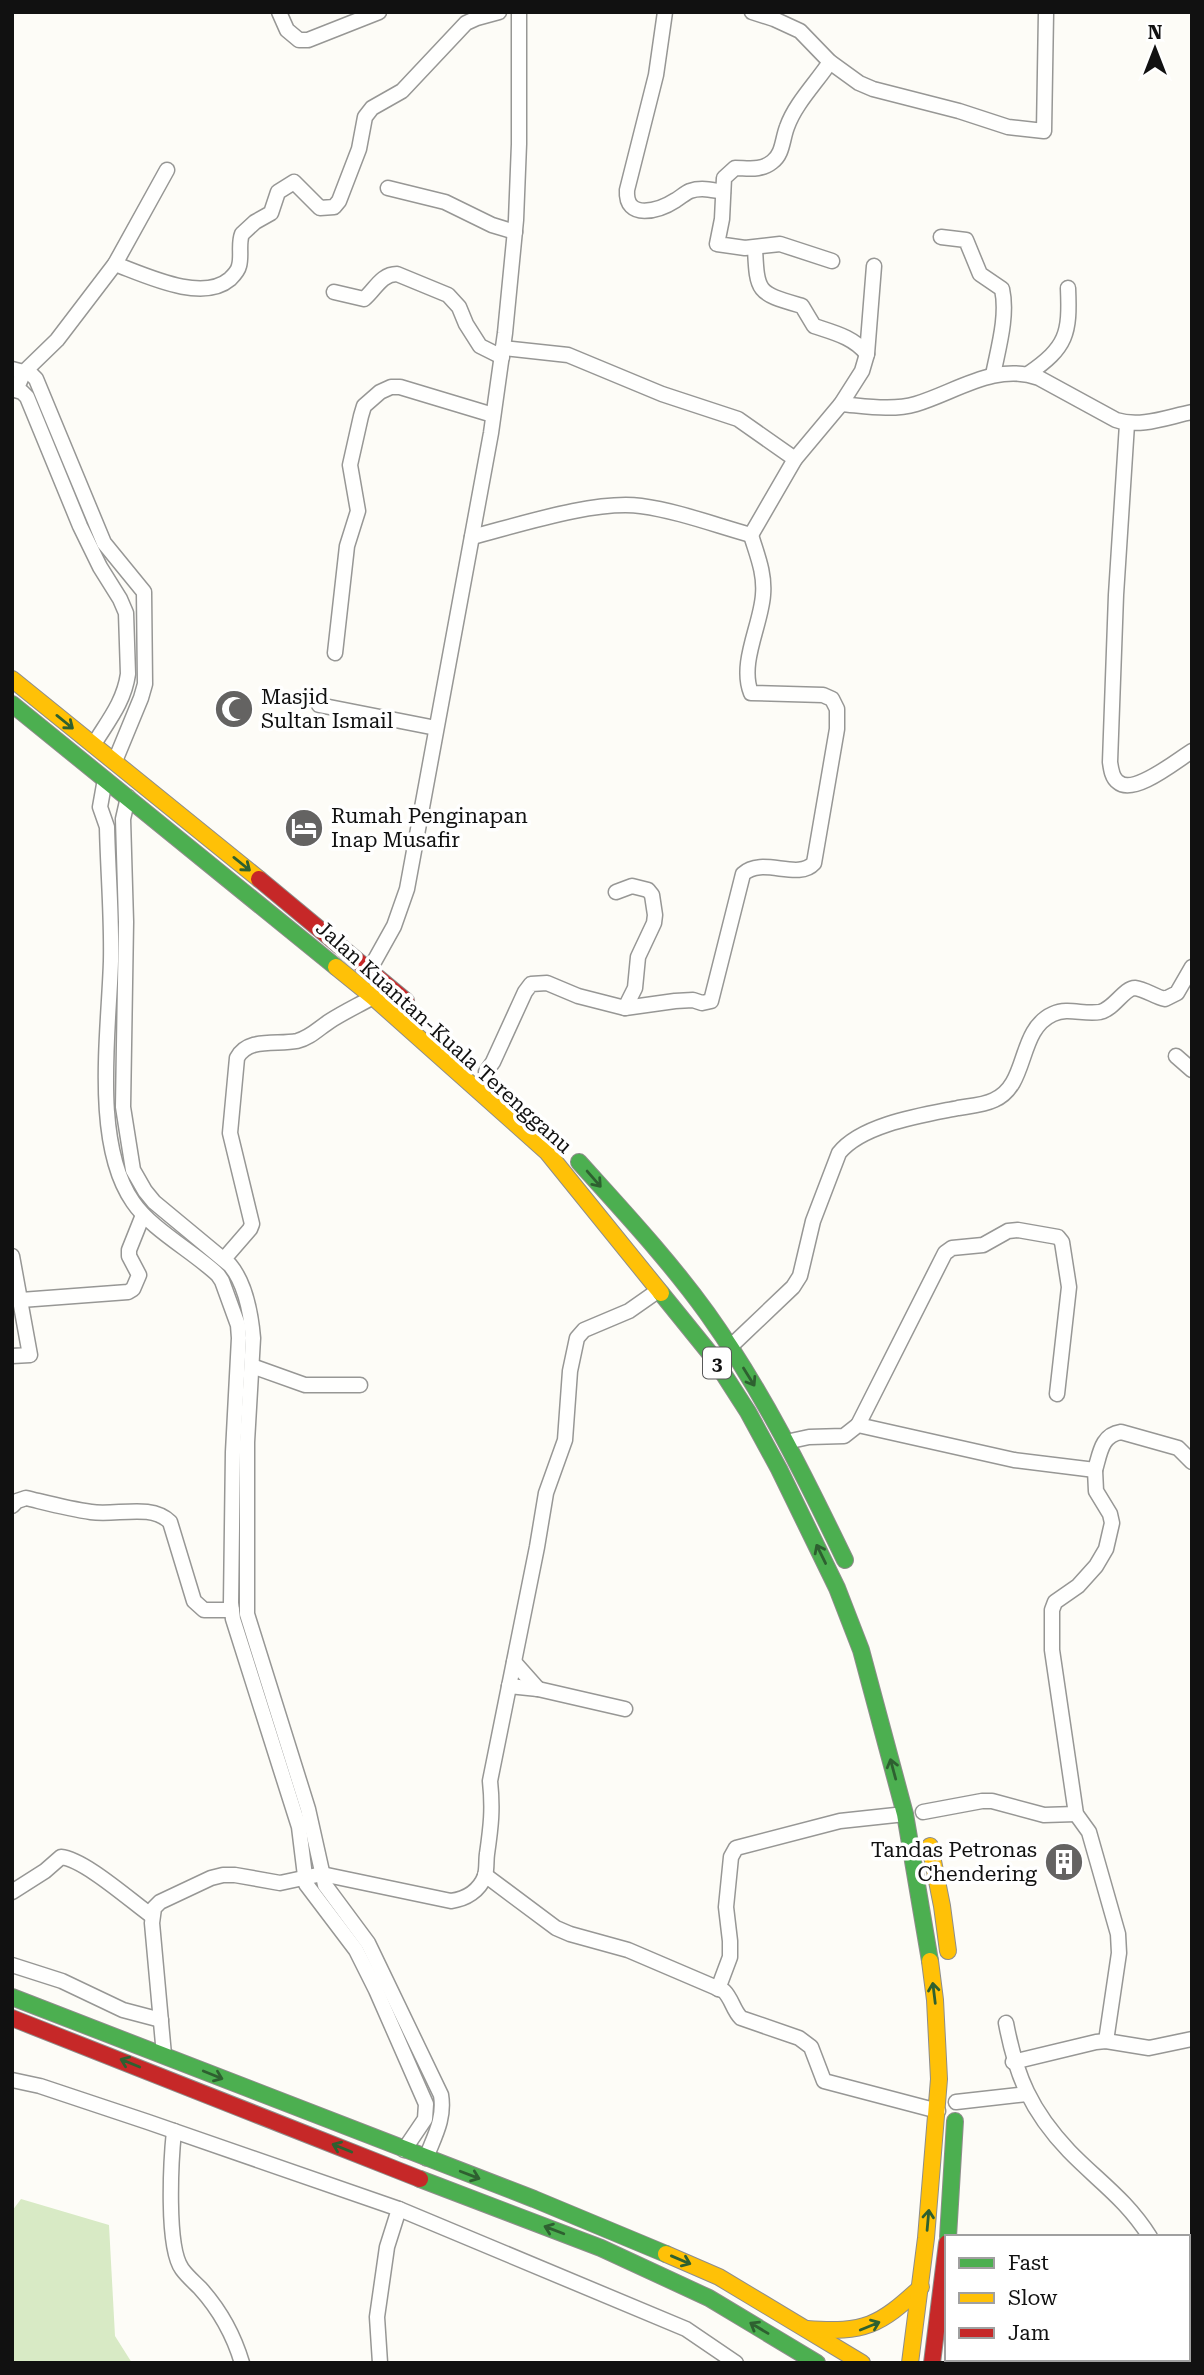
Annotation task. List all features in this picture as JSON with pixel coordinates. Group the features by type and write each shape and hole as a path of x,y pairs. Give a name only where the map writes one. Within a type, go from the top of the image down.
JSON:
{"main road":[{"name":"Jalan Kuantan-Kuala Terengganu","path":"12,679 370,969 419,1012"},
{"name":"Jalan Kuantan-Kuala Terengganu","path":"12,704 373,997 547,1152 712,1356 748,1412 779,1469 837,1588 861,1650 905,1814 924,1919 935,2000 938,2111 921,2287 909,2363"},
{"name":"Jalan Kuantan-Kuala Terengganu","path":"568,1150 681,1279 730,1347 766,1404 803,1472 852,1573"},
{"path":"922,1806 942,1906 950,1972"},
{"path":"12,1997 534,2199 719,2277 862,2363"},
{"path":"12,2018 601,2248 709,2298 817,2363"},
{"path":"948,2235 956,2097"},
{"path":"932,2363 945,2259"},
{"path":"807,2329 837,2332 869,2328 888,2318 921,2287"},
{"path":"936,2333 945,2356"}],"street":[{"path":"279,12 287,30 299,40 308,40 379,12"},
{"path":"115,264 184,287 206,289 223,284 240,266 242,233 268,216 278,192 296,183 320,208 334,207 339,201 359,149 365,117 372,108 402,90 466,23 499,12"},
{"path":"370,969 401,911 493,415 515,232 519,144 519,12"},
{"path":"665,12 656,75 627,190 628,204 633,210 642,212 674,201 693,190 723,192"},
{"path":"752,12 800,31 830,62 859,83 873,89 959,111 1008,127 1044,131 1046,13"},
{"path":"830,62 791,119 780,155 770,164 756,169 734,168 724,178 722,219 717,244 755,248 780,244 832,261"},
{"path":"94,744 119,706 127,684 126,613 80,526 27,397 14,390 18,371 57,340 115,264 167,170"},
{"path":"388,188 445,202 481,221 515,232"},
{"path":"941,237 966,240 980,274 1002,289 1002,328 993,375"},
{"path":"755,248 760,289 769,296 802,306 814,326 858,342 867,354"},
{"path":"486,1071 531,984 547,983 578,996 625,1008 675,1001 711,1001 743,874 757,867 805,869 814,863 837,729 837,709 832,699 823,695 751,693 750,659 764,592 762,570 751,535 795,459 841,404 862,371 867,354 874,266"},
{"path":"334,292 364,299 383,278 389,274 397,274 448,295 480,346 503,345 568,355 662,394 738,419 795,459"},
{"path":"1028,374 1052,356 1065,335 1069,320 1068,288"},
{"path":"18,371 36,379 104,543 144,592 145,684 115,761"},
{"path":"841,404 896,408 915,404 993,375 1028,374 1127,424 1141,424 1192,412"},
{"path":"335,653 346,546 358,511 350,474 351,458 364,406 380,392 391,387 400,387 493,415"},
{"path":"1127,424 1116,595 1110,762 1115,781 1130,786 1150,778 1192,751"},
{"path":"472,537 586,509 615,505 655,508 751,535"},
{"path":"320,705 436,728"},
{"path":"105,779 100,807 107,827 111,957 107,1085 109,1144 120,1181 143,1215 218,1275 238,1325 232,1610 299,1828 304,1876 312,1892 356,1950 426,2104 425,2119 404,2150"},
{"path":"128,797 123,820 126,922 123,1107 133,1170 154,1202 224,1259 237,1273 252,1322 247,1468 247,1614 308,1810 322,1874 336,1901 368,1943 440,2095 443,2107 441,2121 426,2158"},
{"path":"616,892 632,886 648,890 652,895 655,915 638,957 635,988 625,1008"},
{"path":"730,1347 793,1287 800,1276 813,1221 839,1153 845,1146 913,1116 992,1102 1010,1089 1025,1049 1040,1023 1049,1016 1067,1010 1093,1013 1110,1009 1128,990 1134,988 1165,999 1177,993 1192,967"},
{"path":"224,1259 250,1230 252,1224 230,1133 237,1058 241,1049 250,1045 297,1041 373,997"},
{"path":"1176,1056 1192,1070"},
{"path":"21,1300 128,1292 133,1289 139,1275 129,1256 129,1250 143,1215"},
{"path":"786,1442 809,1437 844,1436 858,1426 945,1253 952,1248 983,1245 1008,1231 1018,1230 1058,1237 1062,1242 1069,1287 1057,1394"},
{"path":"12,1256 30,1355 12,1356"},
{"path":"164,2055 152,1916 154,1908 160,1902 211,1878 236,1875 280,1883 322,1874 451,1901 471,1895 485,1875 493,1810 490,1781 546,1493 565,1440 570,1371 577,1338 584,1330 629,1311 659,1290"},
{"path":"252,1366 306,1385 360,1385"},
{"path":"858,1426 1014,1460 1096,1470"},
{"path":"1106,2041 1119,1953 1118,1934 1089,1832 1076,1814 1052,1650 1052,1610 1055,1602 1087,1576 1106,1549 1112,1523 1110,1514 1096,1491 1096,1470 1107,1438 1121,1432 1178,1448 1192,1462"},
{"path":"12,1506 26,1498 92,1513 152,1512 164,1516 170,1522 194,1601 204,1610 232,1610"},
{"path":"514,1662 538,1689"},
{"path":"509,1686 538,1689 625,1709"},
{"path":"922,1806 992,1801 1044,1815 1076,1814"},
{"path":"718,1989 730,1957 726,1907 731,1857 736,1848 829,1824 905,1814"},
{"path":"12,1892 61,1857 67,1857 152,1916"},
{"path":"485,1875 556,1928 628,1950 718,1989 729,1996 735,2012 741,2018 799,2038 811,2047 824,2081 938,2111"},
{"path":"12,1965 62,1981 122,2010 161,2020"},
{"path":"1006,2023 1013,2062 1027,2094 1049,2129 1111,2189 1140,2221 1149,2235"},
{"path":"1013,2062 1106,2041 1149,2048 1192,2039"},
{"path":"12,2080 40,2086 399,2209 686,2329 736,2363"},
{"path":"956,2097 1027,2094"},
{"path":"174,2131 170,2172 174,2255 224,2321 242,2363"},
{"path":"380,2363 377,2317 387,2248 399,2209"}],"green space":[{"path":"21,2199 109,2225 115,2336 132,2363 12,2363 12,2211"}],"traffic: fast":[{"path":"12,704 336,967"},
{"path":"579,1162 677,1274 727,1342 781,1434 845,1560"},
{"path":"661,1293 712,1356 748,1412 837,1588 861,1650 905,1814 930,1961"},
{"path":"12,1997 534,2199 666,2254"},
{"path":"948,2235 955,2121"},
{"path":"420,2179 601,2248 709,2298 817,2363"}],"traffic: slow":[{"path":"12,679 259,879"},
{"path":"336,967 547,1152 661,1293"},
{"path":"930,1846 948,1951"},
{"path":"910,2363 926,2238 939,2079 930,1961"},
{"path":"666,2254 719,2277 862,2363"},
{"path":"807,2329 843,2330 870,2324 894,2311 921,2287"}],"traffic: jam":[{"path":"259,879 406,1001"},
{"path":"12,2018 420,2179"},
{"path":"932,2363 945,2259"}],"place":[{"name":"Masjid Sultan Ismail","path":"234,709"},
{"name":"Rumah Penginapan Inap Musafir","path":"304,828"},
{"name":"Tandas Petronas Chendering","path":"1064,1862"}]}
